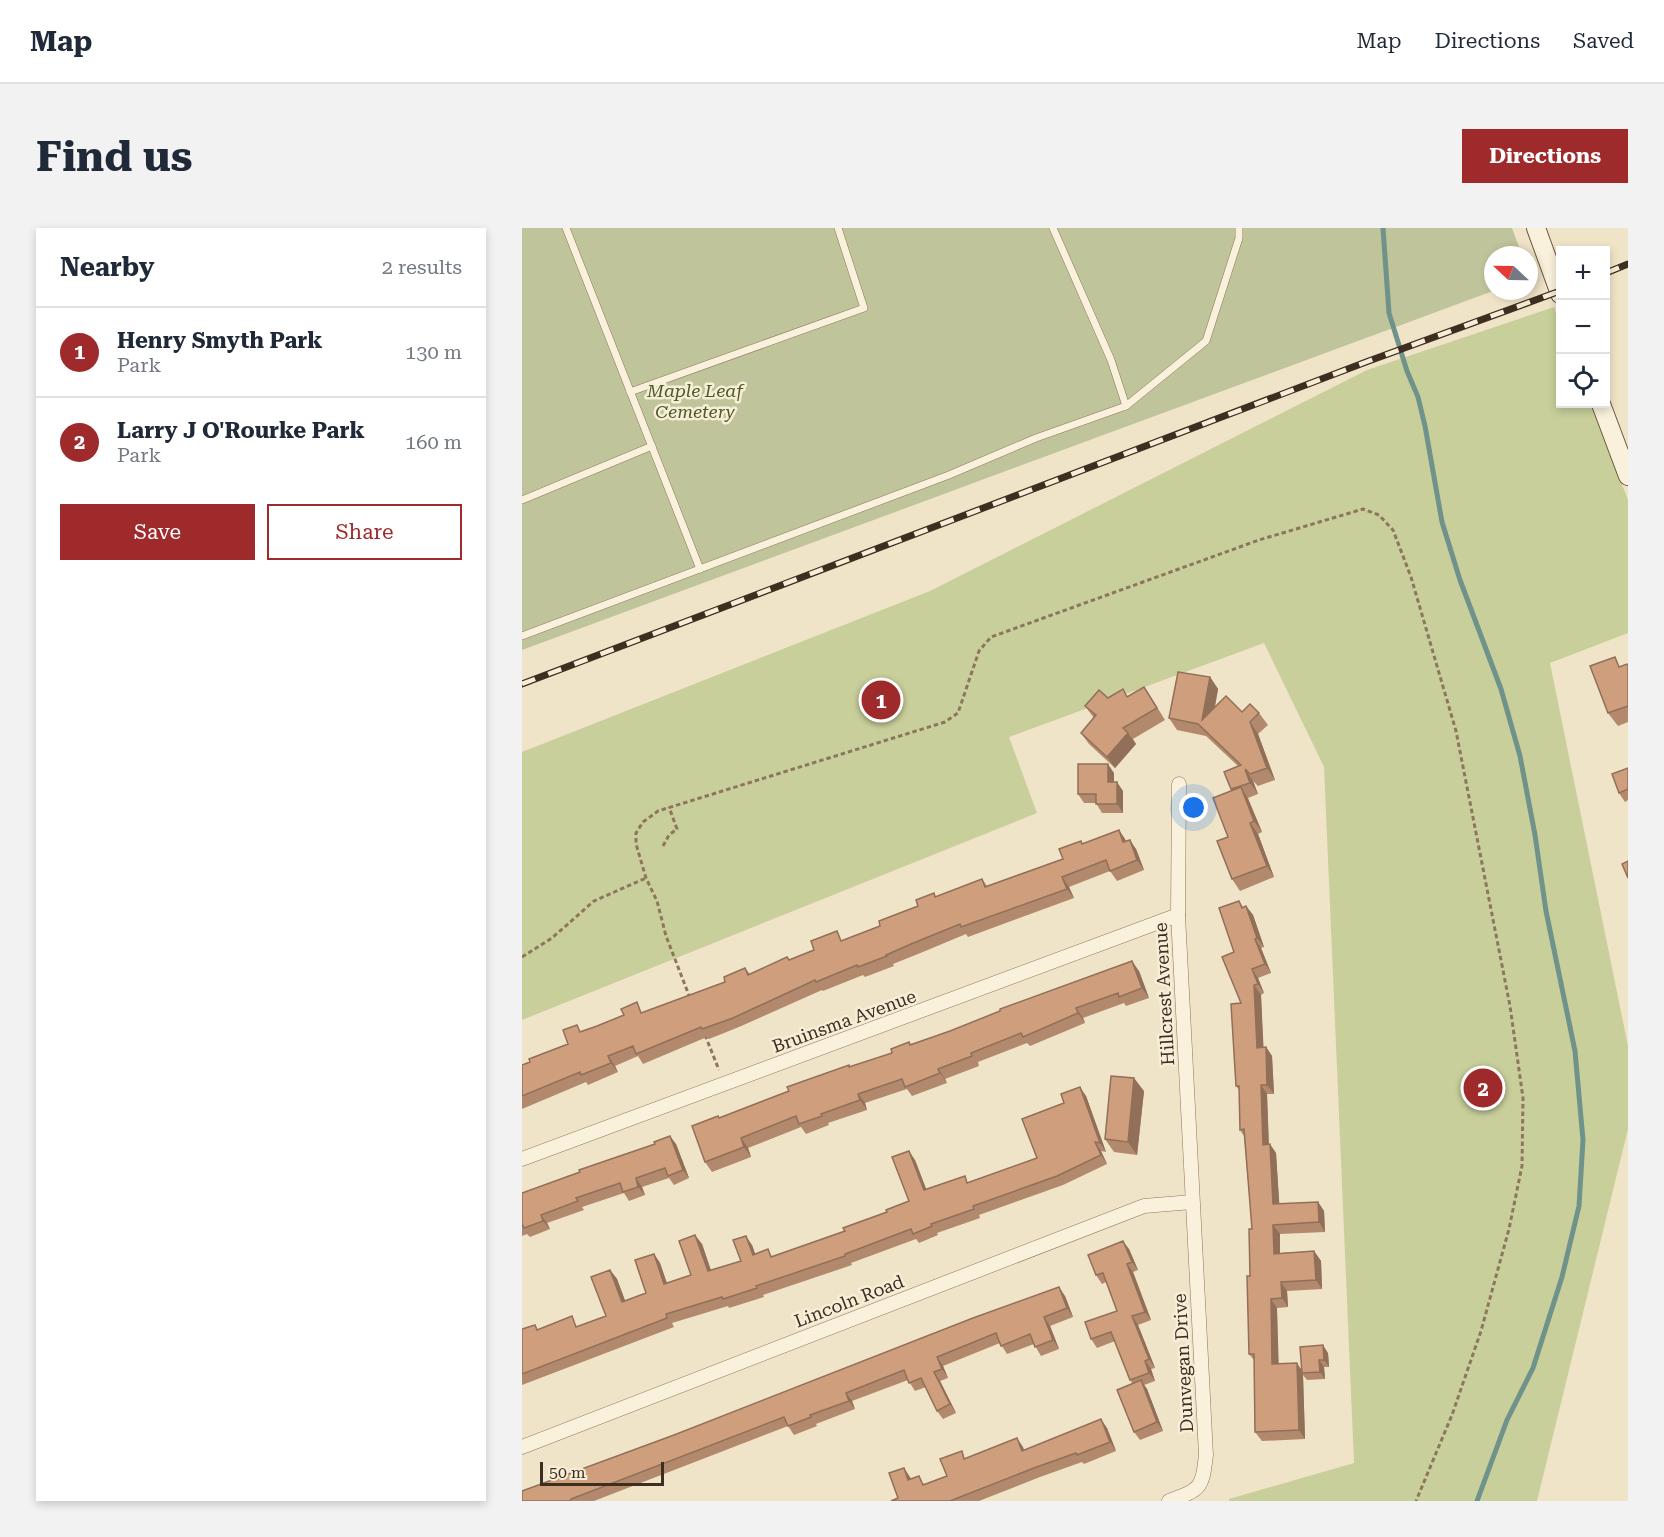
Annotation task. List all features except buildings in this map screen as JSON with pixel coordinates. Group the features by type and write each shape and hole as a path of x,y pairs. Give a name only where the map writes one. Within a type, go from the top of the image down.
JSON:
{"main road":[{"path":"1536,228 1556,283"},
{"path":"1602,408 1628,476"}],"street":[{"name":"Hillcrest Avenue","path":"1179,784 1178,915 1192,1202"},
{"name":"Bruinsma Avenue","path":"522,1159 1178,915"},
{"name":"Lincoln Road","path":"522,1447 1144,1206 1192,1202"},
{"name":"Dunvegan Drive","path":"1169,1501 1194,1492 1203,1480 1206,1455 1192,1202"}],"lane":[{"path":"566,228 700,569"},
{"path":"630,392 864,308 838,228"},
{"path":"1053,228 1111,360 1126,406"},
{"path":"522,636 949,475 1036,438 1126,406 1206,341 1239,238 1239,228"},
{"path":"522,500 652,446"}],"path":[{"path":"663,846 669,835 677,829 669,806"},
{"path":"522,957 552,938 594,902 646,878"}],"green space":[{"name":"Maple Leaf Cemetery","path":"522,228 1512,228 1519,246 1484,246 1484,294 522,650"},
{"path":"1554,307 1556,313 1556,408 1593,408 1628,500 1628,633 1550,663 1628,1046 1628,1129 1537,1501 1229,1501 1229,1499 1354,1463 1324,767 1264,643 1009,737 1037,813 522,1020 522,752 930,591 1367,370"}],"waterway":[{"path":"1383,228 1389,313 1407,371 1418,397 1442,522 1460,580 1501,689 1520,756 1546,911 1575,1051 1583,1140 1579,1206 1562,1277 1533,1368 1507,1420 1477,1501"}],"railway":[{"path":"1610,271 1628,264"},
{"path":"522,684 1366,362 1556,292"}],"place":[{"name":"Henry Smyth Park","path":"881,700"},
{"name":"Larry J O'Rourke Park","path":"1483,1088"}]}
